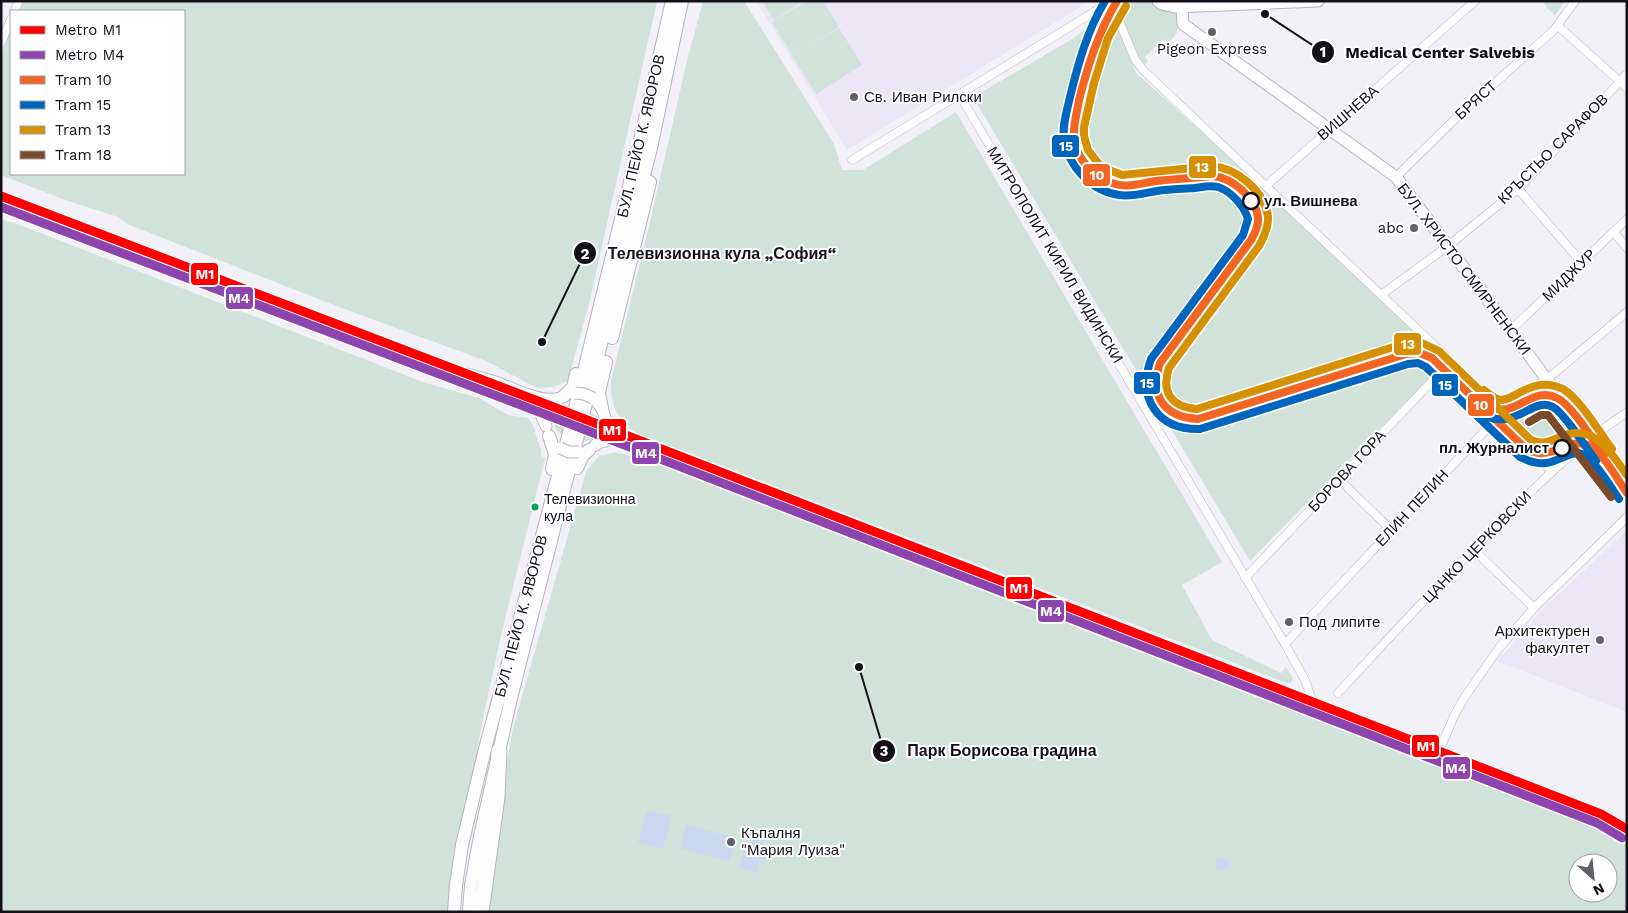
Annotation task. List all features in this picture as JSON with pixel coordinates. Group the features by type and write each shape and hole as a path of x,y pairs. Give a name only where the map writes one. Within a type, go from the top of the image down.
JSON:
{"highway":[{"path":"481,912 498,797 499,751"}],"main road":[{"path":"566,396 573,387 644,93 664,1"},
{"name":"БУЛ. ПЕЙО К. ЯВОРОВ","path":"454,912 462,845 505,697 650,148 672,24 672,1"},
{"path":"644,93 683,1"},
{"path":"603,411 599,393 604,368 645,205 666,98 691,1"},
{"path":"666,98 672,24"},
{"path":"505,697 501,674 514,614 554,462 554,450 548,431"},
{"path":"505,697 521,678 580,460 588,449"},
{"name":"БУЛ. ПЕЙО К. ЯВОРОВ","path":"469,912 471,885 480,836 499,751 505,697"}],"street":[{"path":"852,160 1112,1 1135,59 1143,70 1451,361 1448,364 1486,401 1551,471"},
{"path":"1158,1 1175,7 1179,4 1318,1"},
{"name":"ВИШНЕВА","path":"1266,186 1475,1"},
{"name":"БРЯСТ","path":"1396,177 1455,119 1558,26 1575,1"},
{"name":"БУЛ. ХРИСТО СМИРНЕНСКИ","path":"1179,4 1183,24 1396,177 1627,489"},
{"path":"1,43 10,21"},
{"path":"1558,26 1627,88"},
{"name":"КРЪСТЬО САРАФОВ","path":"1381,295 1448,246 1518,189 1627,74"},
{"name":"МИТРОПОЛИТ КИРИЛ ВИДИНСКИ","path":"960,94 1285,644 1305,680 1313,704"},
{"path":"1518,189 1582,263"},
{"path":"1,204 320,327 530,405 540,412 554,443 560,448 571,452 588,449 607,439 632,439"},
{"name":"МИДЖУР","path":"1511,330 1627,219"},
{"path":"1614,232 1627,248"},
{"name":"ЕЛИН ПЕЛИН","path":"1285,644 1493,422 1627,312"},
{"name":"БОРОВА ГОРА","path":"1245,578 1448,364"},
{"path":"423,365 497,382 541,399 554,400 566,396 584,394 593,398 611,424 632,439 1627,828"},
{"path":"548,431 549,411 566,396"},
{"path":"588,449 601,438 604,431 606,423 603,411"},
{"name":"ЦАНКО ЦЕРКОВСКИ","path":"1338,693 1473,549 1551,471 1590,438 1627,412"},
{"path":"1339,479 1391,530"},
{"path":"1438,754 1454,716 1476,680 1499,648 1534,608 1627,517"},
{"path":"1473,549 1534,608"}],"shaded area":[{"path":"756,1 1090,1 847,150"},
{"path":"1627,531 1627,712 1497,661 1546,606"}],"green space":[{"path":"21,1 657,1 589,304 568,380 553,387 535,387 486,361 339,307 127,224 118,217 68,201 1,175 1,55 10,31 10,175 185,175 185,10 18,10"},
{"path":"703,1 744,1 834,144 842,170 863,170 956,112 1222,562 1182,585 1212,640 1281,673 1286,667 1293,678 1291,683 1286,683 634,432 622,420 613,404 611,381"},
{"path":"762,1 803,1 774,20"},
{"path":"806,1 823,1 839,27 793,56 772,22"},
{"path":"1128,1 1147,1 1177,12 1177,33 1168,43 1163,39 1145,57 1148,61 1145,64 1140,62 1120,13 1121,8"},
{"path":"1543,1 1566,1 1555,15 1546,7"},
{"path":"1103,19 1115,21 1136,73 1239,165 1446,361 1250,561 973,97"},
{"path":"839,28 862,65 816,94 793,56"},
{"path":"1,219 423,382 479,398 508,415 528,418 533,425 541,449 541,456 545,458 505,618 483,718 449,912 1,912"},
{"path":"1540,398 1556,402 1574,422 1568,440 1564,445 1553,451 1539,452 1521,435 1517,426 1519,415 1526,406"},
{"path":"566,406 571,407 564,435 556,428 553,420 557,411"},
{"path":"589,412 597,417 600,424 599,431 595,439 582,441"},
{"path":"615,452 668,466 845,533 1020,605 1319,716 1464,776 1627,840 1627,912 486,912 504,779 513,728 586,472 599,456"}],"water":[{"path":"647,810 672,816 663,849 638,843"},
{"path":"686,825 736,838 730,861 680,848"},
{"path":"748,835 765,840 762,852 770,854 769,861 760,859 757,872 739,868"},
{"path":"1222,857 1227,859 1229,864 1227,869 1222,871 1217,869 1215,864 1217,859"}],"tram line":[{"name":"15","path":"1105,1 1093,24 1084,48 1065,118 1064,139 1070,159 1082,176 1090,183 1109,193 1119,195 1206,186 1218,187 1228,192 1236,200 1248,219 1243,235 1151,359 1147,373 1149,399 1154,409 1162,418 1172,424 1185,428 1200,429 1408,364 1418,363 1426,367 1520,457 1532,462 1546,463 1571,454 1577,453 1586,456 1604,476 1619,499"},
{"name":"10","path":"1117,1 1094,49 1079,100 1074,138 1083,161 1100,177 1120,185 1213,176 1228,180 1242,190 1252,202 1258,217 1257,226 1251,240 1160,363 1157,375 1158,395 1168,409 1176,414 1198,419 1406,354 1420,353 1432,358 1525,448 1540,453 1550,452 1573,444 1585,444 1601,456 1627,493"},
{"name":"13","path":"1126,6 1108,38 1094,83 1084,127 1084,136 1088,150 1104,168 1122,175 1212,166 1231,171 1248,182 1255,190 1261,198 1268,216 1267,228 1259,246 1169,368 1166,384 1170,397 1181,405 1197,409 1403,344 1422,343 1439,351 1531,440 1546,442 1572,433 1592,436 1607,449 1627,475"},
{"name":"13","path":"1484,390 1501,400 1540,385 1551,385 1563,389 1576,400 1612,449"},
{"name":"10","path":"1478,398 1489,406 1500,410 1508,409 1531,398 1540,396 1548,395 1557,398 1576,415 1604,455"},
{"path":"1516,438 1511,422 1512,413 1517,405"},
{"name":"15","path":"1472,406 1486,416 1498,419 1508,419 1517,416 1539,405 1553,407 1569,424 1596,461"},
{"name":"18","path":"1529,422 1541,415 1548,415 1611,497"},
{"path":"1565,446 1574,431 1573,415"}],"metro line":[{"name":"M1","path":"1,196 564,411 1601,814 1627,829"},
{"name":"M4","path":"1,207 560,420 1597,823 1622,838"}],"place":[{"name":"Medical Center Salvebis","path":"1265,14"},
{"name":"Pigeon Express","path":"1212,32"},
{"name":"Св. Иван Рилски","path":"854,97"},
{"name":"ул. Вишнева","path":"1251,201"},
{"name":"abc","path":"1414,228"},
{"name":"Телевизионна кула „София“","path":"542,342"},
{"name":"пл. Журналист","path":"1562,448"},
{"name":"Телевизионна кула","path":"535,507"},
{"name":"Под липите","path":"1289,622"},
{"name":"Архитектурен факултет","path":"1600,640"},
{"name":"Парк Борисова градина","path":"859,667"},
{"name":"Къпалня \"Мария Луиза\"","path":"731,842"}]}
